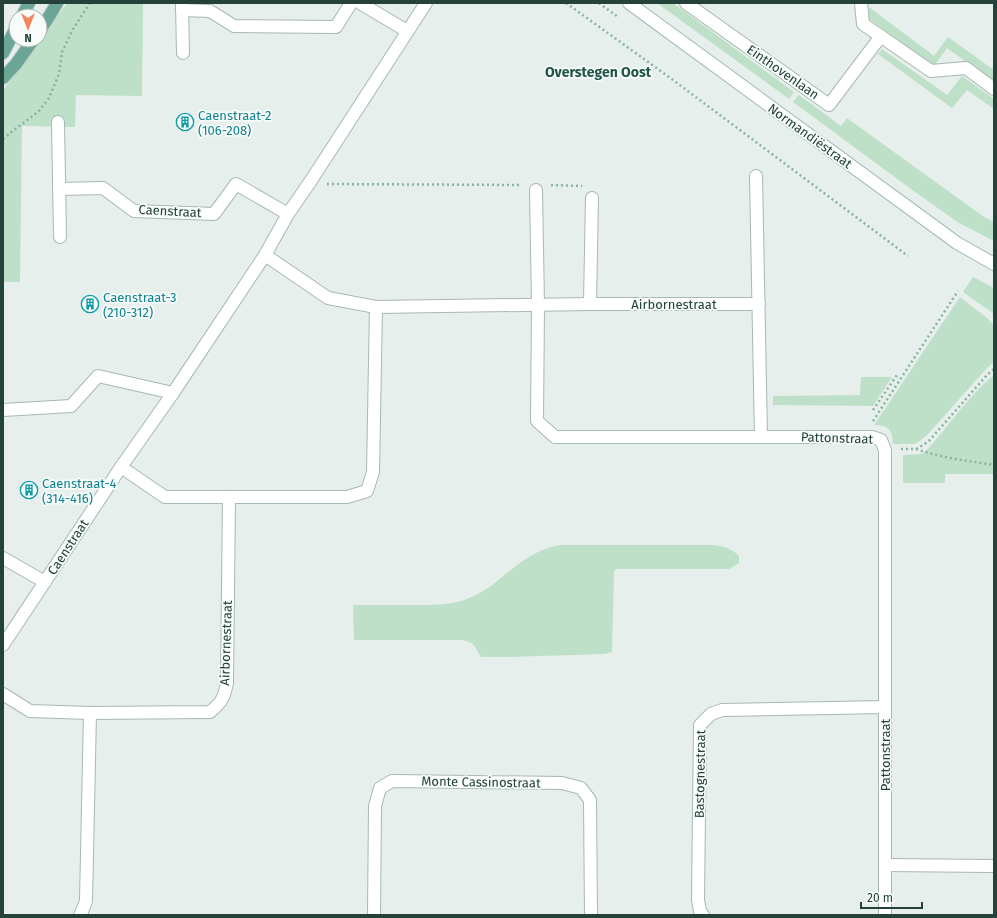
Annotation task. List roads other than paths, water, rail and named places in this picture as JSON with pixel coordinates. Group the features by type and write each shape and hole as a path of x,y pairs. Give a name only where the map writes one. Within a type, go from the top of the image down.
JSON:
{"main road":[{"path":"48,18 57,3"},
{"path":"3,53 8,43"},
{"path":"3,78 16,64 27,48"}],"street":[{"path":"184,53 182,6 210,11 234,26 336,27 352,3"},
{"path":"360,3 408,31"},
{"name":"Caenstraat","path":"3,645 120,467 265,255 288,214 426,3"},
{"name":"Normandiëstraat","path":"629,3 957,243 994,264"},
{"name":"Einthovenlaan","path":"686,3 830,105 882,36"},
{"path":"861,3 863,24 931,71 966,68 994,89"},
{"path":"58,122 60,237"},
{"path":"756,176 761,437"},
{"name":"Caenstraat","path":"60,189 103,188 134,211 214,214 236,184 288,214"},
{"path":"536,190 538,305"},
{"path":"590,304 592,198"},
{"name":"Airbornestraat","path":"265,255 328,298 376,307 590,304 759,304"},
{"name":"Pattonstraat","path":"538,305 537,421 555,437 862,436 881,440 885,450 885,915"},
{"path":"120,467 165,497 348,497 367,490 373,472 376,307"},
{"path":"3,410 71,406 98,376 172,393"},
{"name":"Airbornestraat","path":"3,694 30,711 90,713 210,712 220,704 225,693 227,683 229,497"},
{"name":"Caenstraat","path":"3,558 45,582"},
{"name":"Bastognestraat","path":"703,915 700,911 698,900 700,724 710,714 722,710 885,706"},
{"path":"80,915 86,902 90,713"},
{"name":"Monte Cassinostraat","path":"374,915 374,806 380,788 392,781 562,783 581,788 590,800 592,915"},
{"path":"885,865 994,866"}],"place":[{"name":"Caenstraat-2 (106-208)","path":"185,122"},
{"name":"Caenstraat-3 (210-312)","path":"90,304"},
{"name":"Caenstraat-4 (314-416)","path":"29,490"}],"district":[{"name":"Overstegen Oost","path":"598,72"}]}
